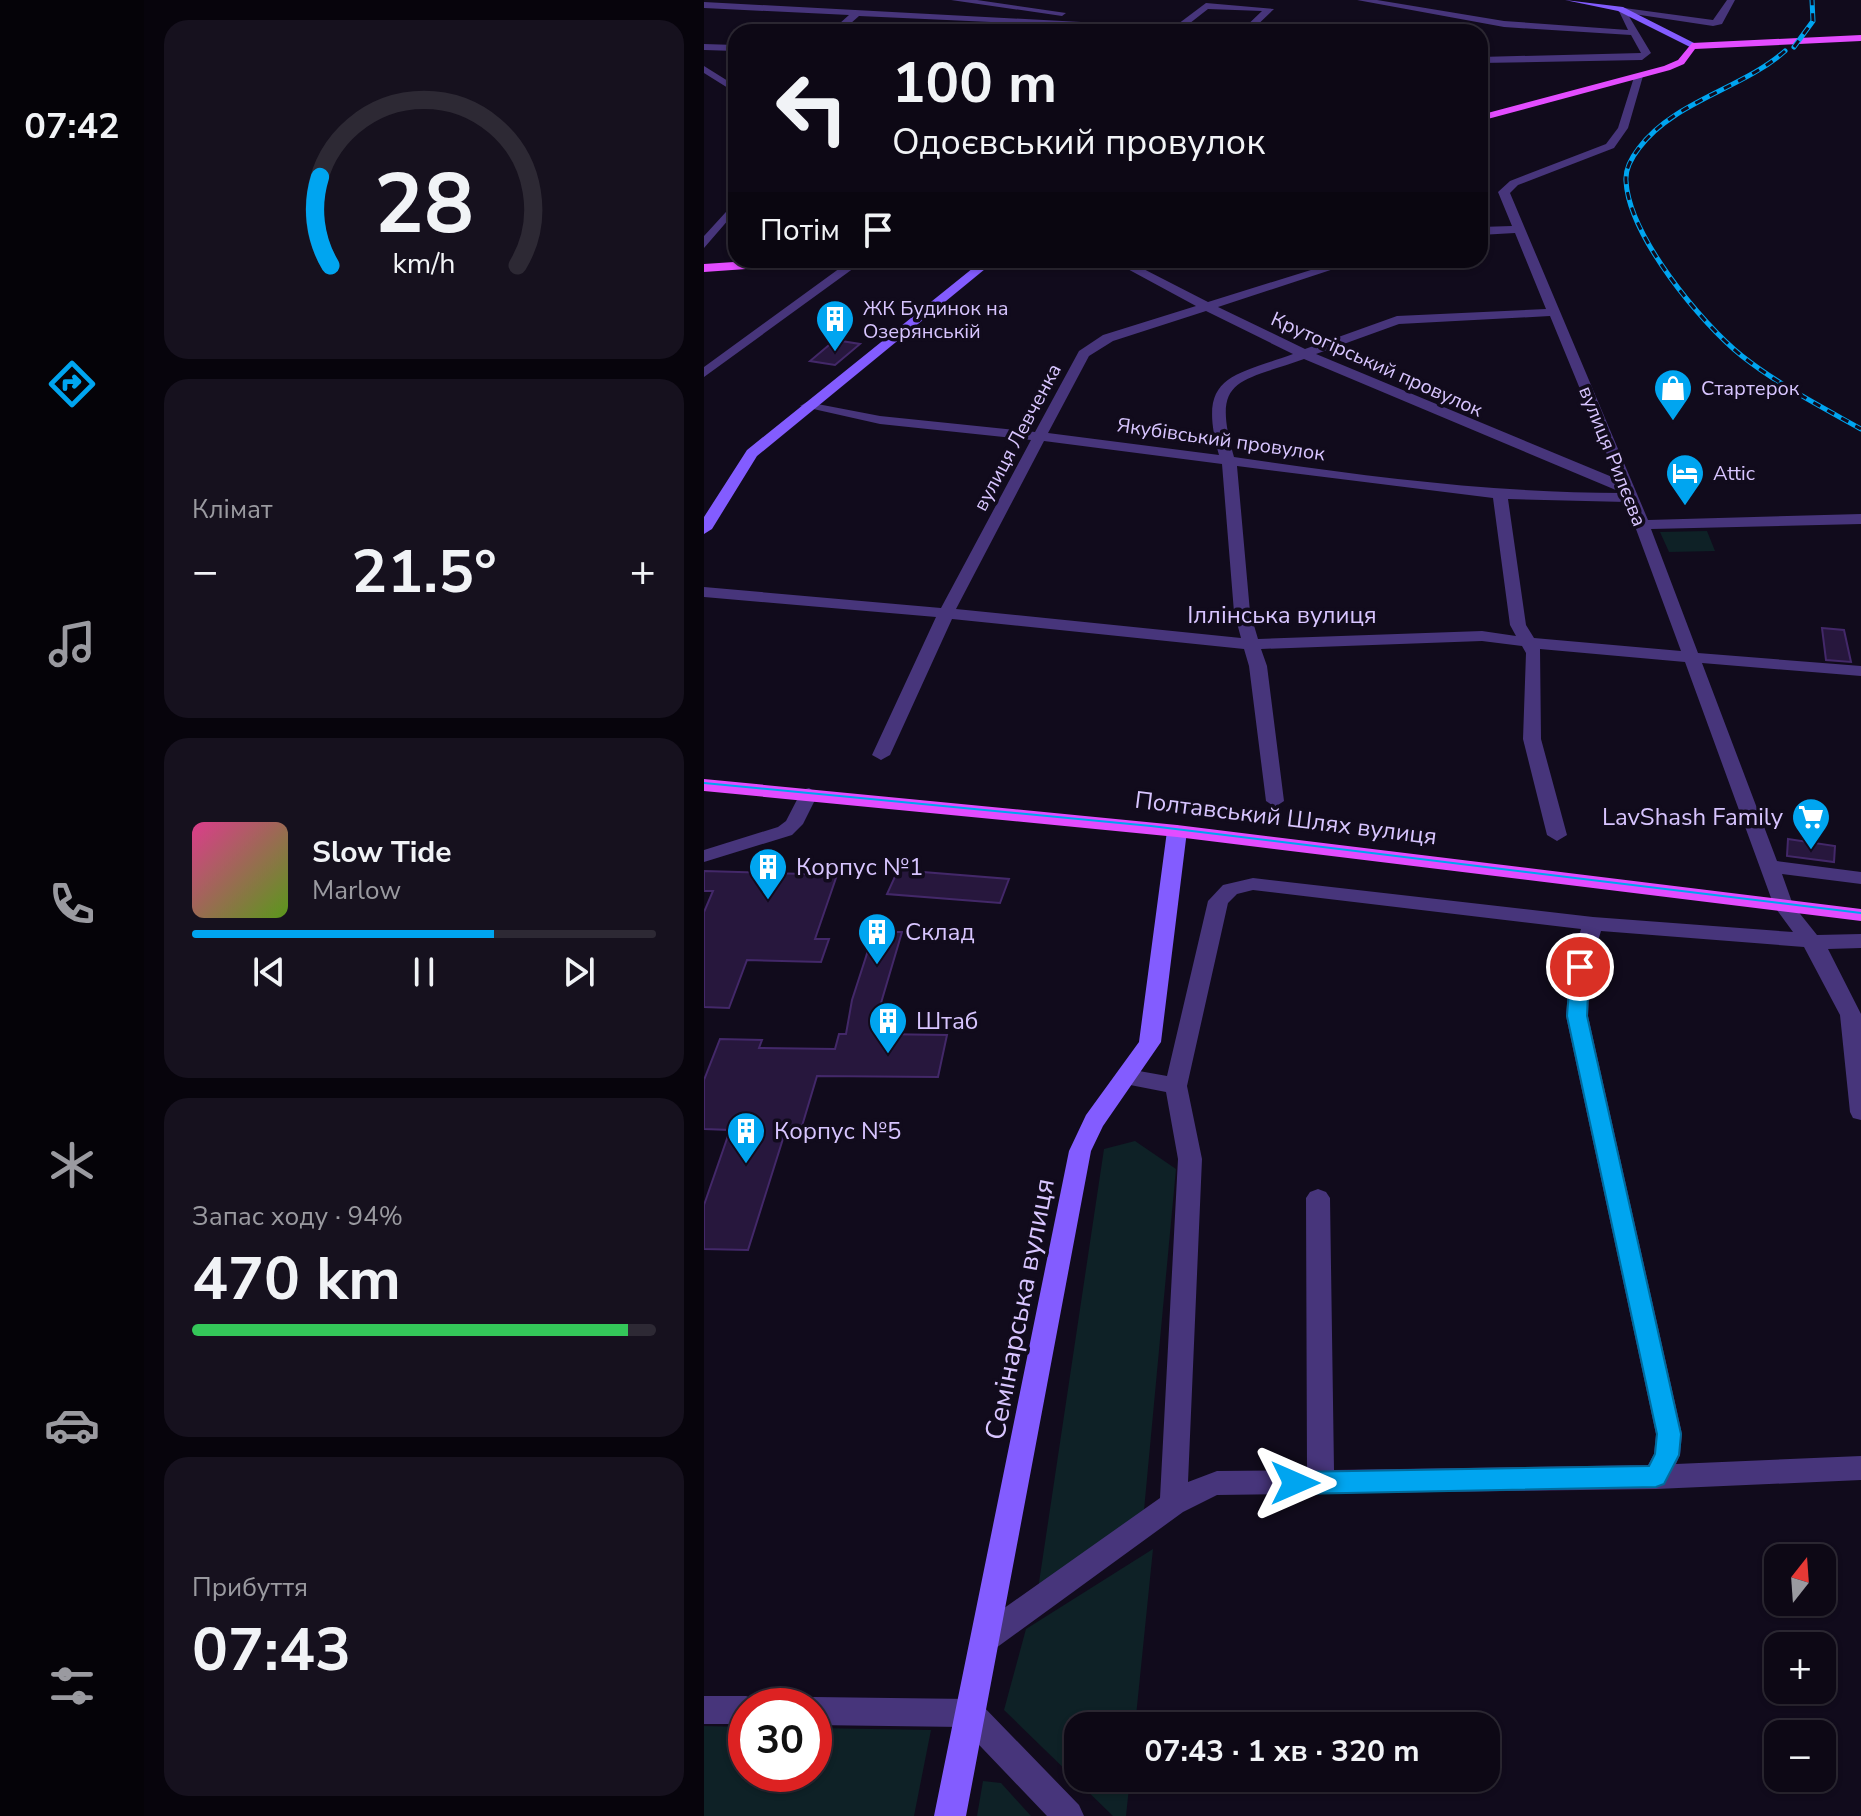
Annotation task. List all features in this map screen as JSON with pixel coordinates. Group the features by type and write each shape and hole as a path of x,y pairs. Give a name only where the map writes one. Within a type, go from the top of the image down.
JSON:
{"main road":[{"path":"1569,0 1620,9 1695,46 1861,38"},
{"path":"1488,116 1675,65 1695,46"},
{"path":"704,268 728,266"},
{"path":"704,529 752,453 980,268"},
{"name":"Полтавський Шлях вулиця","path":"704,785 1177,831 1783,903 1861,915"},
{"name":"Семінарська вулиця","path":"950,1816 1080,1151 1094,1116 1144,1055 1154,1024 1177,831"}],"street":[{"path":"955,0 1146,24"},
{"path":"1361,0 1504,24 1635,33"},
{"path":"1620,9 1719,22 1731,0"},
{"path":"704,5 1028,24"},
{"path":"1183,24 1201,8 1211,5 1270,9 1254,24"},
{"path":"1488,60 1642,57 1646,53 1620,9"},
{"path":"844,24 857,13"},
{"path":"1504,24 1511,36"},
{"path":"704,47 728,48"},
{"path":"1517,47 1523,59"},
{"path":"704,69 728,85"},
{"name":"вулиця Рилєєва","path":"1638,76 1623,128 1610,146 1507,187 1504,192 1630,493 1783,903 1822,956 1851,1015 1861,1112"},
{"path":"704,244 728,214"},
{"path":"1488,231 1519,229"},
{"path":"704,373 848,268"},
{"name":"Крутогірський провулок","path":"1132,268 1203,307 1303,355 1630,493"},
{"name":"вулиця Левченка","path":"881,755 946,613 1042,438 1084,354 1108,338 1329,268"},
{"path":"1275,801 1253,644 1242,612 1229,463 1217,421 1220,396 1227,386 1397,320 1553,312"},
{"name":"Якубівський провулок","path":"807,406 866,420 1500,493 1630,493"},
{"path":"1500,493 1518,625 1534,653 1532,739 1557,835"},
{"path":"1642,525 1861,519"},
{"name":"Іллінська вулиця","path":"704,592 946,613 1200,641 1253,644 1482,636 1693,659 1861,671"},
{"path":"704,856 785,831 794,824 809,794"},
{"path":"1771,866 1861,878"},
{"path":"1173,1504 1190,1159 1176,1086 1218,901 1230,889 1253,884 1593,924 1727,932 1811,942 1861,941"},
{"path":"1593,924 1580,967 1577,1016 1669,1434 1667,1455 1656,1477"},
{"path":"1128,1077 1176,1086"},
{"path":"1318,1198 1321,1483"},
{"path":"986,1638 1173,1504 1217,1483 1656,1477 1861,1468"},
{"path":"704,1710 728,1710"},
{"path":"832,1711 969,1713 1068,1816"}],"green space":[{"path":"1707,531 1715,551 1669,552 1660,532"},
{"path":"1135,1141 1176,1169 1143,1521 1037,1596 1104,1149"},
{"path":"1153,1549 1136,1712 1064,1712 1064,1768 1004,1710 1026,1629"},
{"path":"704,1726 728,1727 728,1792 832,1792 832,1728 931,1730 914,1816 704,1816"},
{"path":"983,1781 1001,1783 1031,1816 977,1816"},
{"path":"1088,1792 1129,1792 1126,1816 1113,1816"}],"building":[{"name":"ЖК Будинок на Озерянській","path":"835,340 860,344 835,365 810,361"},
{"path":"1822,628 1844,630 1851,662 1826,660"},
{"name":"LavShash Family","path":"1788,839 1835,846 1834,862 1787,856"},
{"path":"898,870 1009,879 1000,903 887,894"},
{"path":"704,871 837,875 815,939 829,939 821,962 747,960 729,1008 704,1007 704,912 713,891 704,891"},
{"path":"874,932 902,932 881,1003 885,1003 878,1034 947,1035 938,1077 817,1076 802,1126 787,1126 748,1250 704,1249 704,1205 730,1130 704,1129 704,1080 720,1039 762,1040 759,1048 835,1049 839,1034 846,1034 852,1000"}],"tram line":[{"path":"704,783 1151,826 1861,913"}],"railway":[{"path":"1794,47 1813,21 1812,0"},
{"path":"1785,51 1749,76 1671,118 1654,132 1636,152 1628,168 1626,181 1630,203 1653,252 1670,277 1725,341 1770,376 1861,429"}],"place":[{"name":"ЖК Будинок на Озерянській","path":"835,353"},
{"name":"Стартерок","path":"1673,422"},
{"name":"Attic","path":"1685,507"},
{"name":"LavShash Family","path":"1811,851"},
{"name":"Корпус №1","path":"768,901"},
{"name":"Склад","path":"877,966"},
{"name":"Штаб","path":"888,1055"},
{"name":"Корпус №5","path":"746,1165"}],"route":[{"path":"1295,1483 1656,1477 1667,1455 1669,1434 1577,1016 1580,967"}]}
